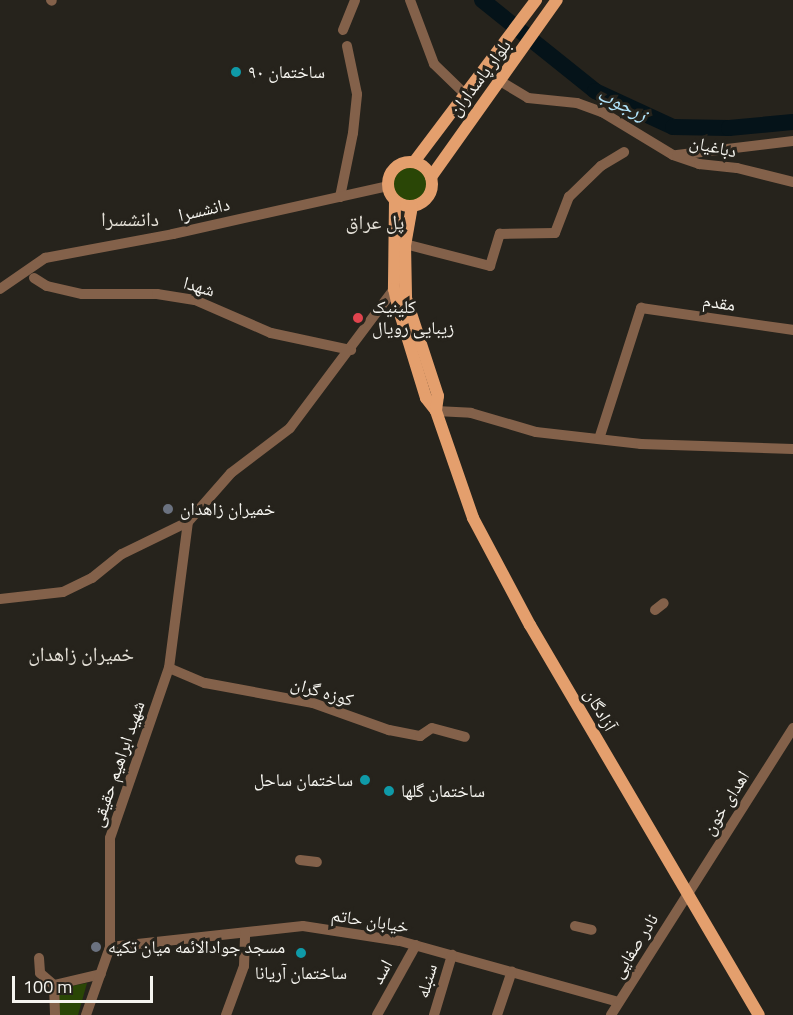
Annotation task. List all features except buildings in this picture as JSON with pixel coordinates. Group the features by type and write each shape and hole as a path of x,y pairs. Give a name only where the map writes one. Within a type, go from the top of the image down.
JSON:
{"main road":[{"name":"بلوار پاسداران","path":"414,162 467,96 536,0"},
{"name":"بلوار پاسداران","path":"431,177 557,0"},
{"path":"414,162 431,177 432,189 427,199 411,206 396,201 388,186 393,170 403,163 414,162"},
{"name":"آزادگان","path":"396,201 394,289 398,307 426,398 436,411 473,518 530,625 686,896 759,1015"},
{"name":"آزادگان","path":"411,206 405,244 406,298 438,396 436,411"}],"street":[{"path":"343,30 355,0"},
{"path":"410,0 434,64 467,96"},
{"path":"340,196 353,133 357,94 347,46"},
{"name":"دباغیان","path":"500,81 528,98 577,103 602,112 673,155 699,164 736,168 793,182"},
{"path":"673,155 793,141"},
{"path":"405,244 490,266 500,234 555,233 569,197 601,166 624,152"},
{"name":"دانشسرا","path":"0,289 45,258 388,186"},
{"name":"شهدا","path":"34,278 48,286 82,294 157,294 195,300 271,333 351,350"},
{"path":"0,599 63,592 92,578 122,554 188,522 231,473 290,428 351,350 394,289"},
{"path":"380,311 390,304 398,307"},
{"name":"مقدم","path":"598,439 641,308 793,330"},
{"path":"436,411 471,413 536,432 641,444 793,449"},
{"name":"شهید ابراهیم حقیقی","path":"86,1015 110,947 110,838 169,668 188,522"},
{"name":"کوزه گران","path":"169,668 205,683 313,703 389,730 420,736 432,728 465,737"},
{"name":"اهدای خون","path":"686,896 793,728"},
{"path":"300,860 317,862"},
{"name":"نادر صفایی","path":"611,1015 686,896"},
{"name":"خیابان حاتم","path":"110,947 303,926 416,945 512,970 619,1002"},
{"path":"575,926 592,930"},
{"path":"226,1015 244,966 245,933"},
{"name":"اسد","path":"377,1015 416,945"},
{"name":"سنبله","path":"434,1015 452,955"},
{"path":"39,958 40,973 54,985 55,1015"},
{"path":"497,1015 512,970"},
{"path":"54,985 101,974"}],"green space":[{"path":"410,167 422,172 427,184 422,196 410,201 398,196 393,184 398,172"},
{"path":"87,983 78,1015 60,1015 57,989"}],"waterway":[{"name":"زرجوب","path":"482,0 595,91 673,127 729,128 793,122"}],"place":[{"name":"ساختمان ۹۰","path":"236,72"},
{"name":"کلینیک زیبایی رویال","path":"358,318"},
{"name":"خمیران زاهدان","path":"168,509"},
{"name":"ساختمان ساحل","path":"365,780"},
{"name":"ساختمان گلها","path":"389,791"},
{"name":"مسجد جوادالائمه میان تکیه","path":"96,947"},
{"name":"ساختمان آریانا","path":"301,953"}],"district":[{"name":"دانشسرا","path":"130,218"},
{"name":"پل عراق","path":"375,221"},
{"name":"خمیران زاهدان","path":"81,653"}]}
